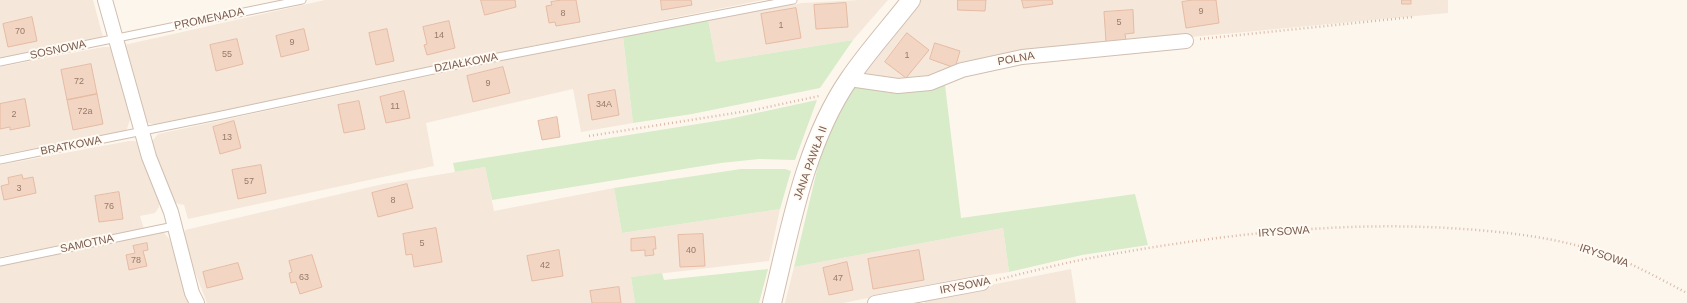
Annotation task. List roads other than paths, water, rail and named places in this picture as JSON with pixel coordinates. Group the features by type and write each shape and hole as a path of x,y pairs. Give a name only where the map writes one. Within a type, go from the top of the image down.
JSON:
{"street":[{"path":"105,0 141,132 149,158 171,212 192,293 197,303"},
{"name":"JANA PAWŁA II","path":"772,303 799,191 821,130 845,85 911,0"},
{"name":"POLNA","path":"845,85 898,86 930,83 962,70 1022,57 1186,41"},
{"name":"IRYSOWA","path":"875,303 982,283"}],"lane":[{"name":"PROMENADA","path":"115,39 302,0"},
{"name":"DZIAŁKOWA","path":"141,132 457,65 793,0"},
{"name":"SOSNOWA","path":"0,62 115,39"},
{"name":"BRATKOWA","path":"0,160 141,132"},
{"name":"SAMOTNA","path":"0,262 174,226"}]}
